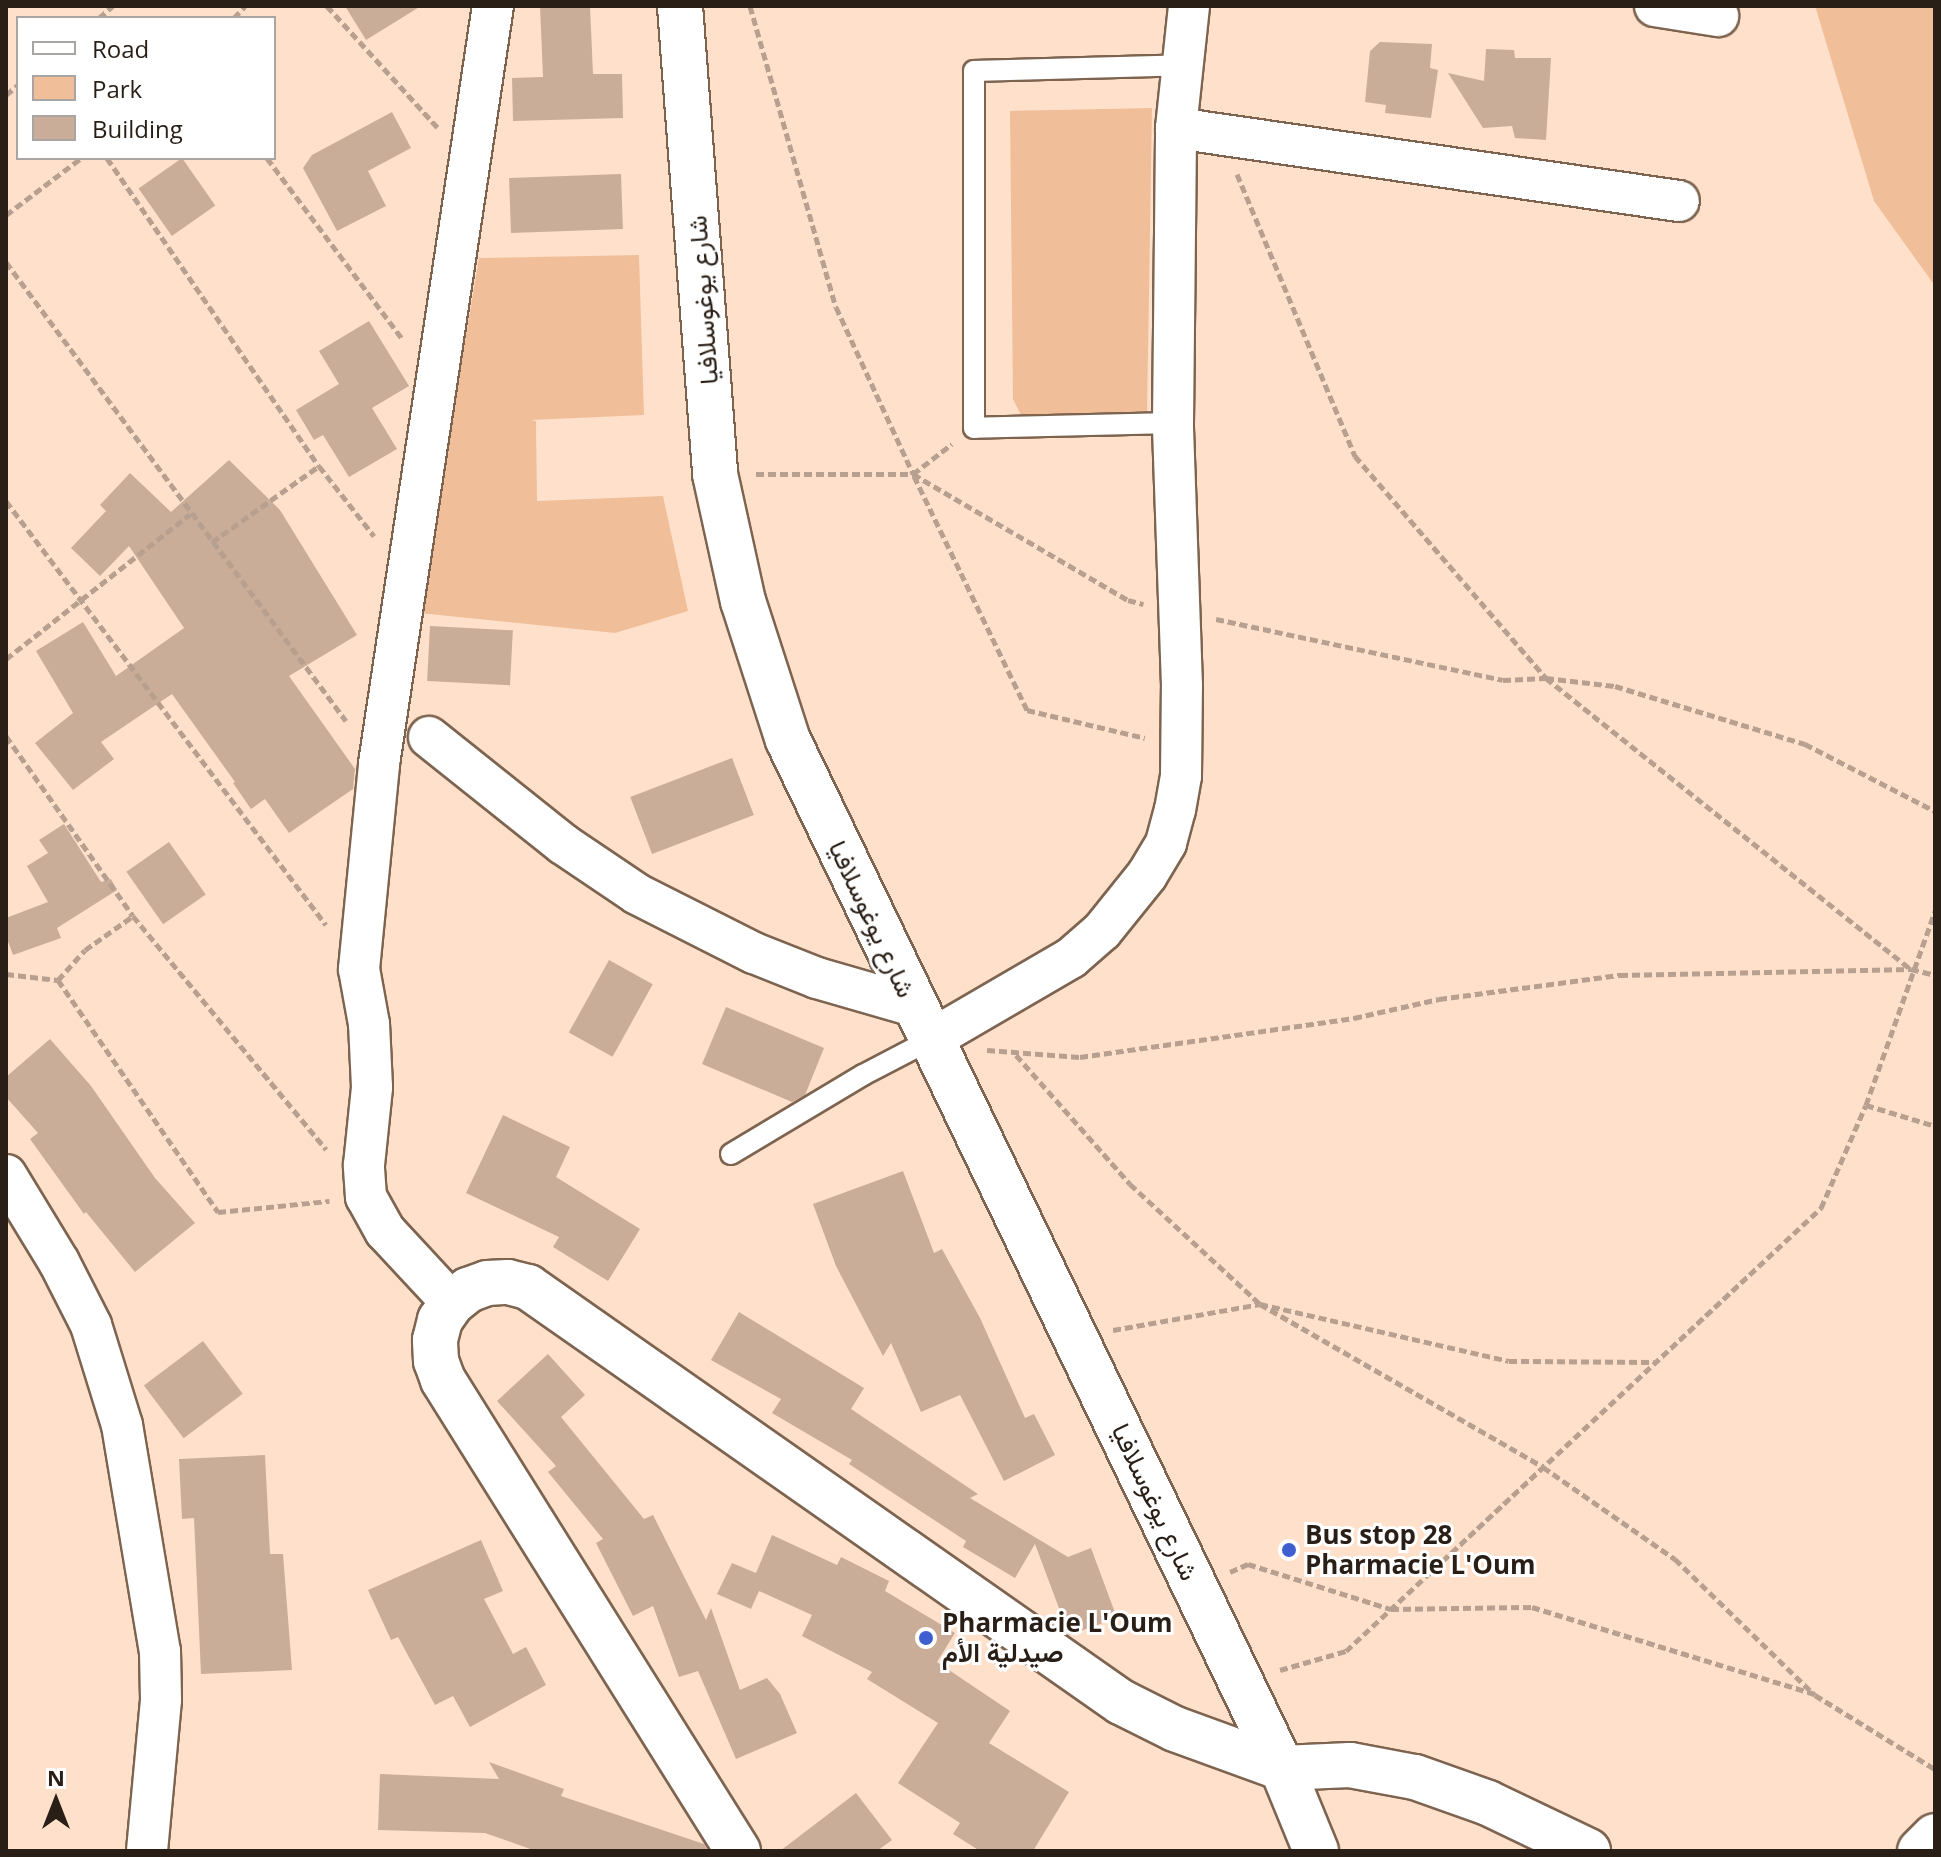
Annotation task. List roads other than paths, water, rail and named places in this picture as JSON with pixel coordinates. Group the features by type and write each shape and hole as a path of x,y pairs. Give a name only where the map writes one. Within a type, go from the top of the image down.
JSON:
{"main road":[{"name":"شارع يوغوسلافيا","path":"680,6 715,474 743,601 788,740 922,1023 1077,1336 1282,1768 1316,1851"},
{"path":"738,1851 443,1380 436,1361 435,1340 440,1320 452,1303 468,1290 487,1283 508,1282 528,1287 1121,1702 1175,1729 1282,1768 1350,1765 1415,1777 1488,1803 1588,1851"},
{"path":"1920,1851 1935,1836"}],"street":[{"path":"452,1303 385,1231 366,1197 364,1165 372,1087 369,1024 359,969 379,764 493,6"},
{"path":"429,737 563,844 637,894 754,953 922,1023 1046,974 1102,931 1147,875 1166,843 1181,776 1180,611 1173,423 1176,128 1189,6"},
{"path":"1655,6 1718,16"},
{"path":"1176,128 1679,201"},
{"path":"6,1175 59,1262 91,1325 122,1425 160,1651 161,1700 147,1851"}],"lane":[{"path":"1173,423 974,428 974,71 1183,65"},
{"path":"731,1154 863,1075 922,1023"}],"place":[{"name":"Bus stop 28 Pharmacie L'Oum","path":"1289,1550"},
{"name":"Pharmacie L'Oum صيدلية الأم","path":"926,1638"}]}
